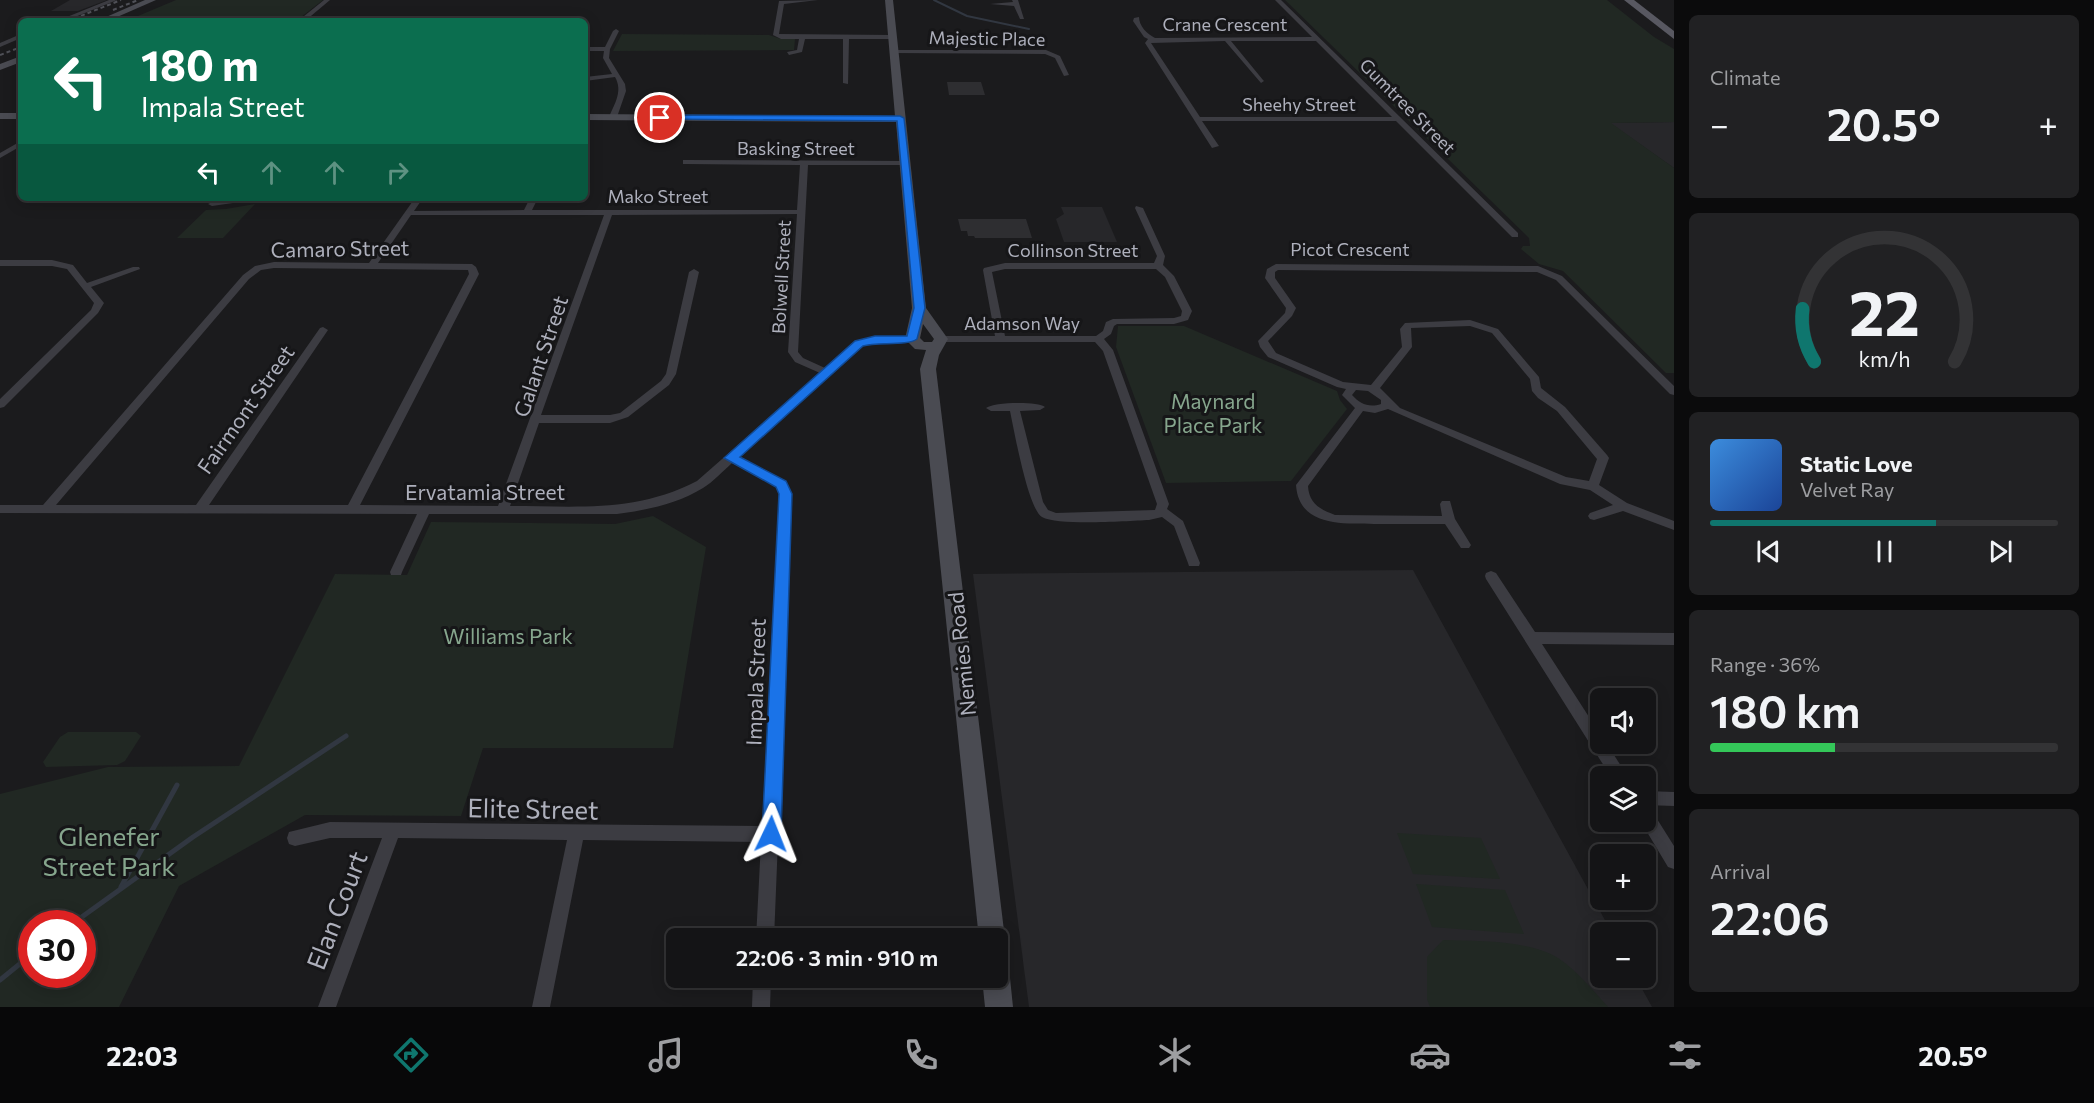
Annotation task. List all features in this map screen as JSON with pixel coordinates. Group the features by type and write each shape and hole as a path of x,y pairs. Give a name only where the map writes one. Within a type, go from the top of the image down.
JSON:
{"main road":[{"path":"1628,0 1674,36"},
{"path":"1642,0 1674,26"}],"street":[{"path":"68,18 114,0"},
{"path":"305,18 327,0"},
{"path":"815,0 780,3 776,35 893,37"},
{"path":"889,0 919,308 914,339 927,348 938,339 919,308"},
{"name":"Gumtree Street","path":"1278,0 1515,235"},
{"path":"109,18 156,1"},
{"path":"119,18 156,1"},
{"path":"993,4 1016,2 1022,18"},
{"path":"1137,18 1136,21 1146,36 1153,39"},
{"path":"613,117 623,91 606,57 607,49 616,31"},
{"path":"0,45 18,37"},
{"path":"789,53 800,51 802,37"},
{"path":"846,37 846,83"},
{"name":"Crane Crescent","path":"1215,146 1200,123 1200,119 1148,43 1153,39 1318,39"},
{"path":"1226,39 1261,81"},
{"path":"588,49 607,49"},
{"name":"Majestic Place","path":"894,52 1046,52 1058,57 1066,75"},
{"path":"0,62 18,54"},
{"path":"0,67 18,60"},
{"path":"588,79 617,75"},
{"path":"836,83 855,83"},
{"path":"0,116 18,116"},
{"path":"588,117 900,118"},
{"name":"Sheehy Street","path":"1200,119 1398,119"},
{"path":"0,156 18,145"},
{"name":"Basking Street","path":"686,162 905,163"},
{"name":"Bolwell Street","path":"804,163 793,352 800,360 827,373"},
{"path":"212,204 233,201"},
{"path":"372,265 417,201"},
{"path":"527,213 533,201"},
{"name":"Adamson Way","path":"938,339 1098,339 1108,332 1109,324 1116,321 1174,321 1185,318 1187,311 1169,276 1158,266 1161,256 1139,208"},
{"name":"Galant Street","path":"502,510 537,419 609,212"},
{"name":"Mako Street","path":"408,213 801,212"},
{"path":"0,263 64,264 70,267 99,303 95,311 0,405"},
{"name":"Camaro Street","path":"45,509 246,277 258,268 274,265 472,267 474,273 352,510"},
{"name":"Collinson Street","path":"1001,339 987,270 1005,266 1158,266"},
{"name":"Picot Crescent","path":"1347,388 1272,355 1265,348 1263,341 1291,308 1270,278 1270,271 1276,267 1538,269 1559,278 1674,392"},
{"path":"86,286 136,268"},
{"path":"537,419 610,419 624,415 665,383 671,374 694,272"},
{"path":"1375,389 1407,347 1404,329 1408,325 1470,323 1495,331 1535,379 1536,389 1542,396 1561,408 1603,458 1593,486"},
{"name":"Fairmont Street","path":"199,510 323,330"},
{"name":"Ervatamia Street","path":"0,509 617,510 648,506 674,499 700,484 859,344 875,339 914,339"},
{"name":"Nemies Road","path":"914,339 928,369"},
{"name":"Nemies Road","path":"938,339 928,369 991,928"},
{"path":"1014,407 1037,502 1044,513 1055,517 1149,516 1160,513 1163,504 1108,350 1098,339"},
{"path":"1375,389 1347,388 1348,398 1360,408 1388,407 1564,481 1593,486 1623,506 1674,526"},
{"path":"1375,389 1388,407"},
{"path":"991,408 1040,407"},
{"path":"1360,408 1302,485 1302,496 1307,506 1317,514 1334,519 1449,520"},
{"name":"Impala Street","path":"731,458 781,484 786,494 766,928"},
{"path":"1446,504 1449,520 1464,545"},
{"path":"1594,516 1623,506"},
{"path":"396,572 425,510"},
{"path":"1161,510 1179,524 1194,563"},
{"path":"1491,576 1613,766"},
{"path":"1530,638 1674,639"},
{"path":"1656,798 1674,799"},
{"name":"Elite Street","path":"295,838 330,830 771,834"},
{"name":"Elan Court","path":"327,1007 393,831"},
{"path":"1656,832 1674,861"},
{"path":"541,1007 576,834"},
{"path":"760,1007 761,988"},
{"path":"997,988 999,1007"}],"shaded area":[{"path":"70,0 107,0 78,11 51,11"},
{"path":"1674,122 1674,168 1610,123"},
{"path":"1061,207 1102,207 1117,242 1064,242 1056,219 1064,214"},
{"path":"1413,570 1590,893 1590,910 1599,910 1606,922 1590,922 1590,988 1642,988 1652,1007 1029,1007 973,574"}],"green space":[{"path":"176,0 323,0 300,18 133,18"},
{"path":"1285,0 1607,0 1654,37 1674,49 1674,122 1611,123 1674,168 1674,373 1666,373 1563,271 1539,264 1521,249 1523,246 1530,246 1529,238"},
{"path":"622,34 769,35 781,39 795,39 794,50 613,51"},
{"path":"255,204 223,238 177,238 206,210"},
{"name":"Maynard Place Park","path":"1118,326 1184,326 1337,391 1347,409 1291,481 1166,483 1116,347"},
{"name":"Williams Park","path":"653,516 706,547 673,748 483,748 461,816 305,815 179,886 119,1007 0,1007 0,794 108,767 239,766 335,574 407,575 431,522 615,524"},
{"path":"68,732 136,732 141,736 125,761 117,765 46,767 43,762 60,737"},
{"path":"1397,833 1481,838 1500,879 1413,874"},
{"path":"1416,884 1505,890 1524,934 1432,927"},
{"path":"1443,940 1487,941 1533,948 1558,958 1571,968 1608,1007 1430,1007 1427,999 1427,957"}],"building":[{"path":"947,82 981,82 985,95 949,95"},
{"path":"958,219 1026,219 1032,238 975,238 968,236 967,231 961,231"}],"waterway":[{"path":"934,0 967,16 1029,29"},
{"path":"91,910 193,837 346,736"},
{"path":"121,887 177,785"},
{"path":"0,980 18,965"}],"railway":[{"path":"76,18 121,0"},
{"path":"113,10 138,0"},
{"path":"0,55 18,48"}],"route":[{"path":"660,118 900,118 919,308 912,339 875,339 859,344 731,458 781,484 786,494 771,834"}],"park label":[{"name":"Glenefer Street Park","path":"109,850"}]}
